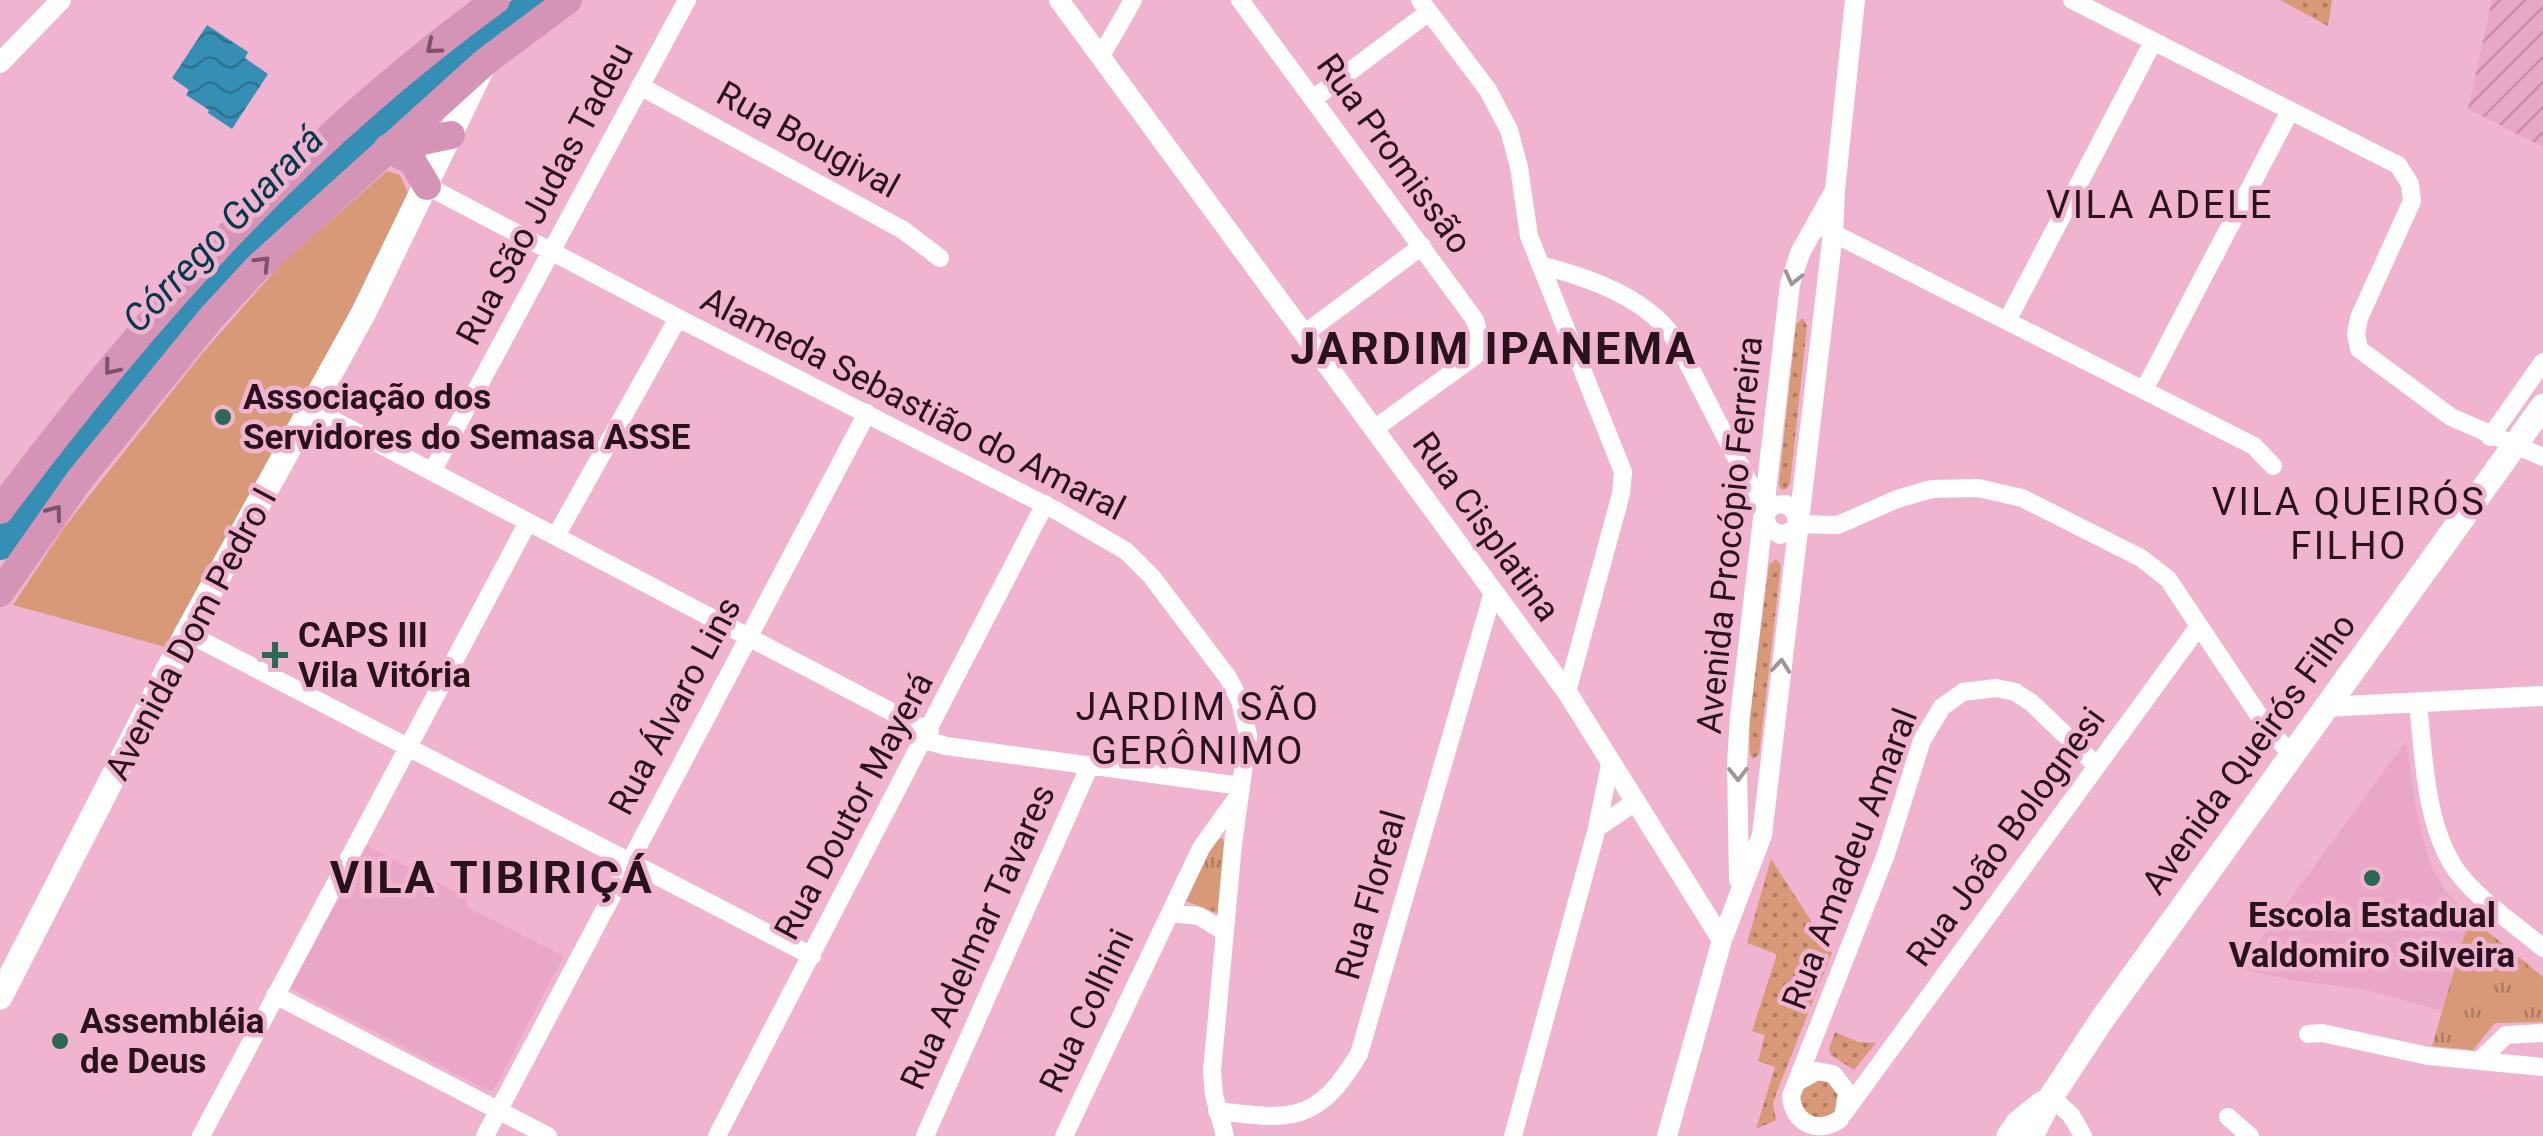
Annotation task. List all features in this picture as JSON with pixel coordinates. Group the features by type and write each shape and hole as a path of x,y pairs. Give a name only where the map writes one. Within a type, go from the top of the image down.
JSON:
{"main road":[{"path":"0,592 80,479 211,318 258,268 487,54 568,0"},
{"path":"0,510 139,333 236,224 373,97 502,4"},
{"name":"Avenida Dom Pedro I","path":"0,996 187,632 312,408 427,186 487,54 502,4"},
{"path":"386,148 451,135"},
{"path":"386,148 412,161 427,186"},
{"name":"Avenida Queirós Filho","path":"2031,1136 2050,1097 2349,674 2502,442 2543,406"},
{"name":"Avenida Queirós Filho","path":"2009,1136 2018,1123 2050,1097"}],"street":[{"path":"0,64 61,0"},
{"name":"Rua São Judas Tadeu","path":"432,472 687,0"},
{"name":"Rua Cisplatina","path":"1059,0 1567,692 1722,940"},
{"path":"1102,56 1134,0"},
{"name":"Rua Promissão","path":"1240,0 1475,320 1480,339 1478,352 1469,362 1374,429"},
{"name":"Avenida Procópio Ferreira","path":"1722,940 1762,836 1798,524 1824,228 1835,190 1855,0"},
{"path":"2072,0 2398,165 2413,192 2410,209 2358,318 2356,341 2367,357 2451,417 2543,457"},
{"path":"1313,99 1424,6 1488,90 1509,130 1520,166 1529,236 1623,472 1622,494 1567,692"},
{"path":"2006,321 2153,42"},
{"name":"Rua Bougival","path":"640,86 903,230 940,258"},
{"path":"2144,390 2290,113"},
{"name":"Alameda Sebastião do Amaral","path":"427,186 1045,504 1113,542 1141,564 1229,678 1240,701 1248,735 1212,1071 1225,1136"},
{"path":"1824,228 2254,446 2273,466"},
{"name":"Avenida Procópio Ferreira","path":"1738,898 1740,717 1790,284 1800,254 1824,228"},
{"path":"1304,334 1422,246"},
{"path":"1540,266 1602,285 1664,325 1678,344 1765,514 1774,505 1786,504 1796,512 1798,524 1838,525 1897,499 1932,490 1978,488 2008,494 2155,568 2178,593 2270,732 2292,754"},
{"path":"556,536 678,318"},
{"name":"Avenida Queirós Filho","path":"2502,442 2543,362"},
{"path":"312,408 748,637 927,736 1240,790"},
{"name":"Rua Álvaro Lins","path":"485,1136 867,413"},
{"name":"Rua Doutor Mayerá","path":"718,1136 1045,504"},
{"path":"201,1136 528,522"},
{"name":"Rua Floreal","path":"1217,1111 1293,1117 1312,1108 1327,1094 1359,1054 1494,592"},
{"name":"Rua João Bolognesi","path":"1828,1136 2200,626"},
{"path":"187,632 812,956"},
{"path":"2349,674 2392,705"},
{"name":"Rua Amadeu Amaral","path":"1796,1082 1886,854 1922,740 1942,706 1963,692 1996,688 2016,692 2097,766"},
{"path":"2325,707 2543,696"},
{"path":"2418,704 2433,811 2449,857 2470,885 2543,948"},
{"path":"1513,1136 1597,828 1610,764"},
{"name":"Rua Adelmar Tavares","path":"925,1136 1090,765"},
{"name":"Rua Colhini","path":"1064,1136 1201,848 1240,790"},
{"path":"1597,828 1635,802"},
{"name":"Rua Colhini","path":"1170,913 1199,916 1225,932"},
{"path":"1667,1136 1722,940"},
{"path":"275,995 548,1136"},
{"path":"2308,1034 2322,1033 2428,1056 2543,1067"},
{"path":"2479,1061 2506,1035 2543,1033"},
{"name":"Rua Amadeu Amaral","path":"1814,1043 1826,1072"},
{"path":"1826,1072 1844,1086 1848,1100 1842,1116 1810,1130 1793,1109 1791,1096 1796,1082 1809,1073 1826,1072"},
{"path":"1844,1086 1864,1086"},
{"path":"2050,1097 2071,1114 2083,1136"},
{"path":"2228,1117 2250,1136"}],"shaded area":[{"path":"2492,0 2543,0 2543,147 2468,109"},
{"name":"Escola Estadual Valdomiro Silveira","path":"2406,741 2417,815 2431,866 2445,890 2470,917 2443,1011 2366,990 2239,969"},
{"path":"365,845 468,898 465,906 564,956 493,1091 290,988"}],"green space":[{"path":"2280,0 2332,0 2328,26"},
{"name":"Associação dos Servidores do Semasa ASSE","path":"387,171 400,175 408,193 368,278 169,648 13,605 63,529 201,355 280,265"},
{"path":"1803,318 1807,326 1790,484 1785,490 1779,483 1796,324"},
{"path":"1776,559 1781,565 1759,755 1753,759 1749,719 1769,565"},
{"path":"1222,838 1225,843 1219,914 1186,901 1215,841"},
{"path":"1771,859 1832,953 1776,1094 1776,1120 1756,1129 1775,1067 1758,1061 1765,1035 1752,1031 1777,954 1747,943"},
{"path":"2470,917 2543,977 2543,1022 2495,1023 2473,1050 2432,1046"},
{"path":"1835,1032 1858,1042 1876,1043 1854,1070 1831,1055"},
{"path":"1823,1078 1839,1089 1839,1108 1830,1118 1811,1118 1799,1104 1800,1090"}],"water":[{"path":"207,25 248,52 245,58 268,74 232,129 186,95 189,90 172,78"}],"waterway":[{"name":"Córrego Guarará","path":"0,546 149,353 220,276 305,191 395,111 536,0"}],"place":[{"name":"Associação dos Servidores do Semasa ASSE","path":"223,417"},
{"name":"CAPS III Vila Vitória","path":"275,655"},
{"name":"Escola Estadual Valdomiro Silveira","path":"2372,878"},
{"name":"Assembléia de Deus","path":"60,1041"}],"district":[{"name":"VILA ADELE","path":"2160,205"},
{"name":"JARDIM IPANEMA","path":"1494,348"},
{"name":"VILA QUEIRÓS FILHO","path":"2349,524"},
{"name":"JARDIM SÃO GERÔNIMO","path":"1198,729"},
{"name":"VILA TIBIRIÇÁ","path":"492,877"}]}
